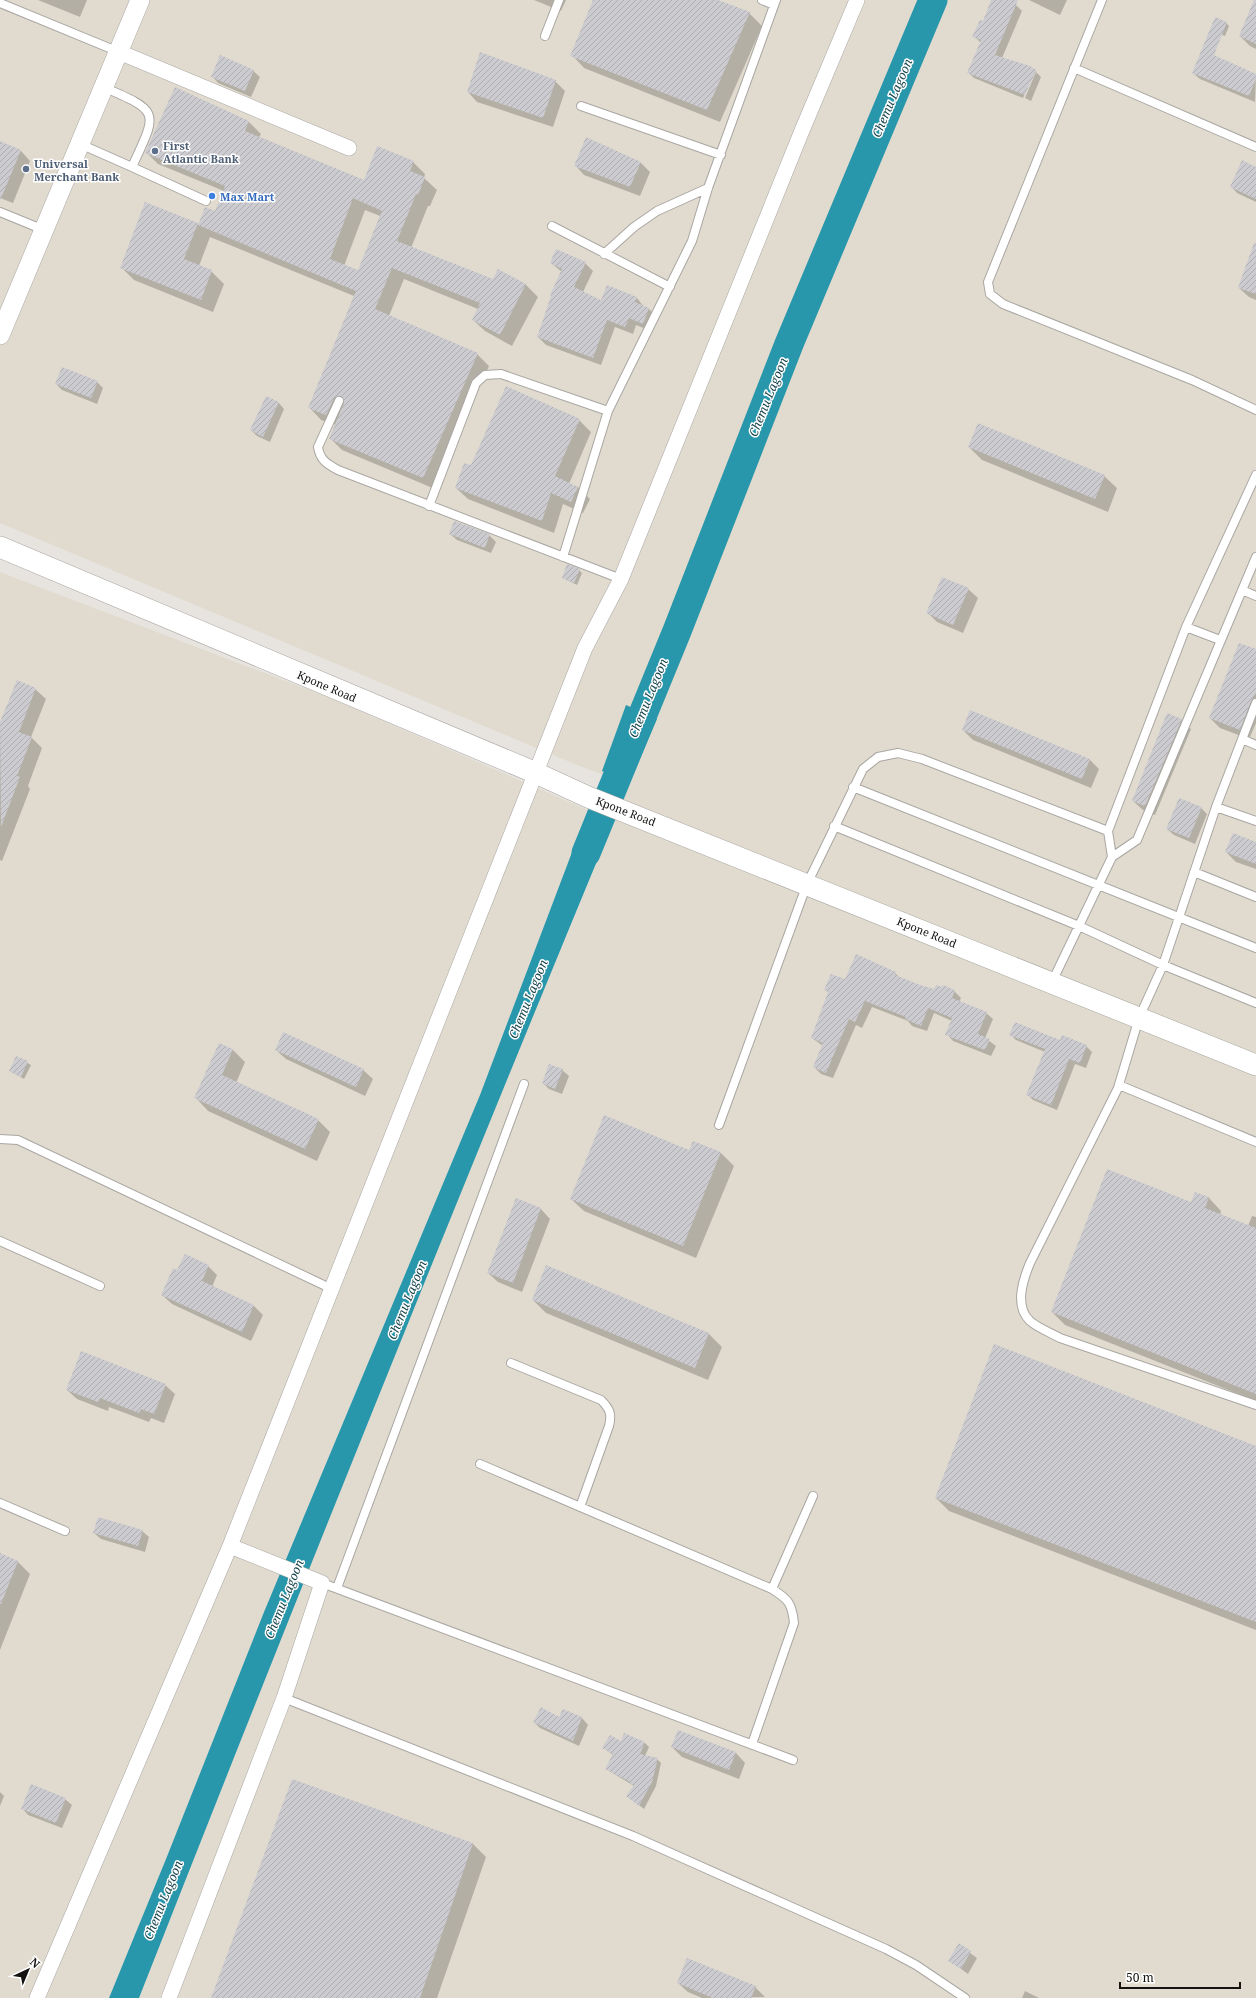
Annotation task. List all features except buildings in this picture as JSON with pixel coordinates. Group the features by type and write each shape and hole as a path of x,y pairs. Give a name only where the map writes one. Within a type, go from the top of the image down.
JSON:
{"main road":[{"name":"Kpone Road","path":"0,547 536,773 588,797 1256,1065"}],"street":[{"path":"0,335 140,0"},
{"path":"37,1998 230,1546 584,648 621,579 801,133 857,0"},
{"path":"119,52 349,148"},
{"path":"169,1998 284,1698 322,1583 230,1546"}],"lane":[{"path":"545,36 559,0"},
{"path":"563,557 608,411 692,241 708,188 775,2 762,0"},
{"path":"1102,0 988,282 990,294 1003,304 1192,380 1256,410"},
{"path":"0,3 119,52"},
{"path":"1074,68 1256,147"},
{"path":"103,87 137,101 146,108 150,116 150,128 132,167"},
{"path":"581,106 721,155"},
{"path":"80,144 206,201"},
{"path":"604,254 634,226 657,211 708,188"},
{"path":"0,212 44,230"},
{"path":"552,226 670,287"},
{"path":"429,506 476,383 485,375 500,374 514,378 608,411"},
{"path":"340,400 318,447 319,454 326,463 338,470 429,506 621,579"},
{"path":"1112,857 1108,831 1186,627 1256,475"},
{"path":"1052,982 1112,857 1137,840 1256,557"},
{"path":"1242,590 1256,596"},
{"path":"1186,627 1220,640"},
{"path":"1256,703 1216,807 1163,965 1139,1018 1119,1085 1030,1263 1021,1287 1023,1310 1030,1321 1060,1338 1256,1405"},
{"path":"1242,739 1256,745"},
{"path":"719,1125 807,884 863,769 878,757 898,753 922,759 1108,831"},
{"path":"853,787 1256,948"},
{"path":"1216,807 1256,821"},
{"path":"834,826 1079,926 1163,965 1256,1003"},
{"path":"1194,872 1256,897"},
{"path":"337,1588 524,1084"},
{"path":"1119,1085 1256,1142"},
{"path":"0,1138 18,1140 332,1289"},
{"path":"0,1241 100,1286"},
{"path":"511,1363 601,1400 608,1407 611,1416 609,1426 580,1507"},
{"path":"480,1464 772,1589 786,1598 792,1610 794,1623 752,1744"},
{"path":"772,1589 813,1496"},
{"path":"0,1503 65,1531"},
{"path":"322,1583 793,1760"},
{"path":"284,1698 640,1839 886,1949 916,1965 965,1998"}],"shaded area":[{"path":"0,0 1256,0 1256,1998 139,1998 329,1516 493,1112 629,785 572,763 0,523"},
{"path":"0,572 333,699 588,810 480,1095 264,1612 109,1998 0,1998"}],"water":[{"path":"626,705 657,719 630,782 602,771"},
{"path":"588,810 614,820 374,1408 139,1998 109,1998 264,1612 480,1095"}],"waterway":[{"name":"Chemu Lagoon","path":"586,853 677,631 789,344 933,0"}],"place":[{"name":"First Atlantic Bank","path":"155,151"},
{"name":"Universal Merchant Bank","path":"26,169"},
{"name":"Max Mart","path":"212,196"}]}
